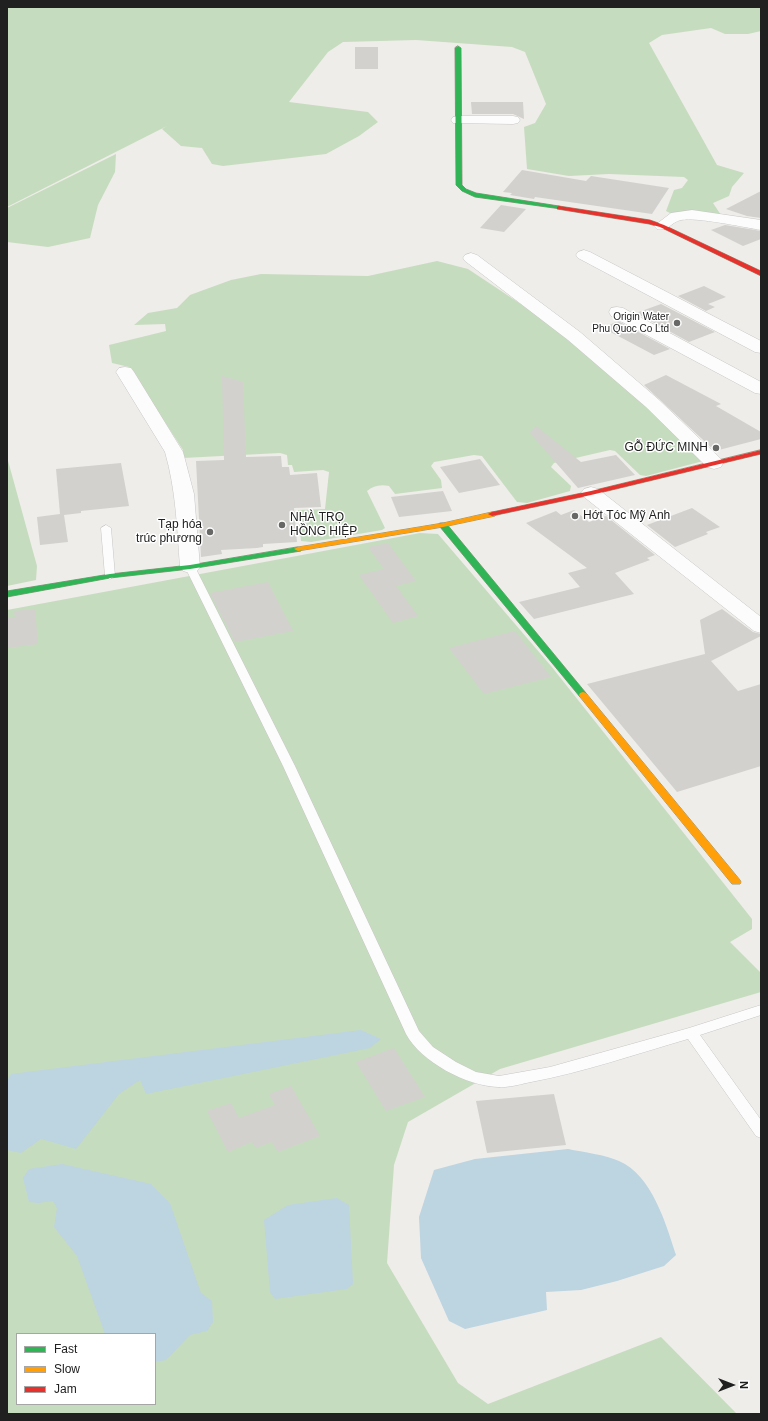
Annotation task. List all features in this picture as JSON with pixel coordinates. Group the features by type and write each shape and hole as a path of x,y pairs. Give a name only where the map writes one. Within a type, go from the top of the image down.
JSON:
{"street":[{"path":"458,48 459,185 462,190 487,197 636,218 662,226 761,274"},
{"path":"458,120 513,120"},
{"path":"662,226 676,216 692,215 761,225"},
{"path":"584,255 761,348"},
{"path":"471,258 574,336 652,403 714,463"},
{"path":"616,312 761,389"},
{"path":"125,372 174,452 178,462 182,484 190,567"},
{"path":"7,594 110,576 190,567 443,525 591,493 761,452"},
{"path":"591,493 761,627"},
{"path":"443,525 736,882"}],"lane":[{"path":"106,528 110,576"},
{"path":"190,567 289,766 413,1034 428,1051 450,1066 473,1077 499,1082 550,1073 691,1033 761,1010"},
{"path":"691,1033 761,1132"}],"green space":[{"path":"7,7 761,7 761,31 748,34 725,34 711,28 662,35 649,43 717,165 744,173 732,187 729,196 713,203 721,215 672,214 666,211 674,190 682,188 688,180 684,177 609,174 569,176 527,169 524,127 535,123 546,104 525,52 512,47 416,40 343,42 328,52 289,102 368,112 378,122 359,136 326,154 223,166 212,164 202,148 181,146 162,129 167,126 7,207"},
{"path":"116,154 115,172 98,205 90,238 48,247 7,242 7,208"},
{"path":"437,261 468,269 569,336 707,460 646,476 640,475 615,451 610,450 554,463 551,467 571,486 570,491 527,503 517,502 482,456 474,455 434,462 431,466 441,480 442,488 395,494 389,486 380,485 367,491 385,528 382,530 311,542 301,541 298,510 325,509 329,472 323,470 294,472 292,465 288,465 287,455 280,453 183,458 183,450 129,367 112,363 109,345 166,331 165,324 134,325 148,313 177,308 190,295 231,280 261,274 368,276"},
{"path":"7,457 37,566 36,580 7,586"},
{"path":"420,533 438,534 551,666 752,919 752,929 730,942 761,973 761,992 500,1069 408,1122 394,1165 387,1263 458,1383 488,1404 661,1337 737,1414 7,1414 7,610"}],"water":[{"path":"361,1030 381,1039 370,1048 146,1094 140,1080 119,1094 76,1149 41,1139 21,1153 7,1150 7,1081 11,1074"},
{"path":"568,1149 601,1155 619,1161 631,1168 649,1189 656,1202 668,1229 676,1255 664,1266 617,1281 581,1290 546,1292 547,1310 465,1329 449,1321 421,1258 419,1217 434,1170 475,1159"},
{"path":"62,1164 151,1184 170,1203 201,1293 212,1301 213,1322 207,1331 190,1335 166,1360 156,1362 156,1333 105,1333 77,1256 54,1227 57,1208 53,1201 38,1203 29,1202 23,1178 29,1169"},
{"path":"337,1198 349,1205 353,1284 347,1289 275,1299 270,1292 264,1220 288,1205"}],"building":[{"path":"355,47 378,47 378,69 355,69"},
{"path":"471,102 523,102 524,119 513,114 472,114"},
{"path":"522,170 586,181 591,176 669,188 652,214 535,197 534,199 510,195 512,193 503,192"},
{"path":"761,191 761,218 747,216 726,209"},
{"path":"501,205 526,209 504,232 480,228"},
{"path":"725,225 761,231 761,239 743,246 711,230"},
{"path":"704,286 726,297 708,304 715,307 706,311 678,296"},
{"path":"661,304 715,332 689,342 636,313"},
{"path":"618,321 670,349 654,355 603,328"},
{"path":"666,375 721,404 716,406 761,432 761,439 715,451 644,385"},
{"path":"222,376 243,382 246,457 281,456 282,467 289,467 290,475 317,473 321,507 294,508 297,542 263,544 263,547 257,548 221,550 222,554 201,557 196,461 224,460"},
{"path":"536,426 581,462 616,455 635,475 578,488 530,433"},
{"path":"480,459 500,485 459,493 440,467"},
{"path":"121,463 129,506 81,511 81,513 64,515 68,542 40,545 37,517 60,514 56,469"},
{"path":"443,491 452,511 399,517 391,497"},
{"path":"692,508 720,527 706,532 708,534 675,547 647,525"},
{"path":"574,510 589,522 606,516 655,555 647,558 650,560 615,573 634,594 534,619 519,602 580,587 568,573 587,568 526,523 556,511 561,515"},
{"path":"388,543 416,581 396,586 418,616 393,623 359,575 384,569 368,547"},
{"path":"268,582 293,631 235,642 210,593"},
{"path":"35,609 38,644 7,648 7,618 15,617 14,611"},
{"path":"722,609 753,632 761,634 761,636 711,661 738,691 761,684 761,766 677,792 587,684 705,654 700,620"},
{"path":"515,631 551,677 484,694 449,648"},
{"path":"394,1048 425,1097 386,1111 356,1062"},
{"path":"291,1086 320,1136 278,1152 272,1142 256,1148 252,1142 228,1152 207,1111 231,1103 239,1118 275,1105 269,1094"},
{"path":"554,1094 566,1145 487,1153 476,1101"}],"traffic: fast":[{"path":"458,48 459,185 464,190 475,195 559,208"},
{"path":"443,525 583,695"},
{"path":"7,594 110,576 190,567 298,549"}],"traffic: slow":[{"path":"298,549 443,525 492,514"},
{"path":"583,695 736,882"}],"traffic: jam":[{"path":"559,208 650,222 662,226 761,274"},
{"path":"492,514 591,493 761,452"}],"place":[{"name":"Origin Water Phu Quoc Co Ltd","path":"677,323"},
{"name":"GỖ ĐỨC MINH","path":"716,448"},
{"name":"Hớt Tóc Mỹ Anh","path":"575,516"},
{"name":"NHÀ TRỌ HỒNG HIỆP","path":"282,525"},
{"name":"Tạp hóa trúc phương","path":"210,532"}]}
